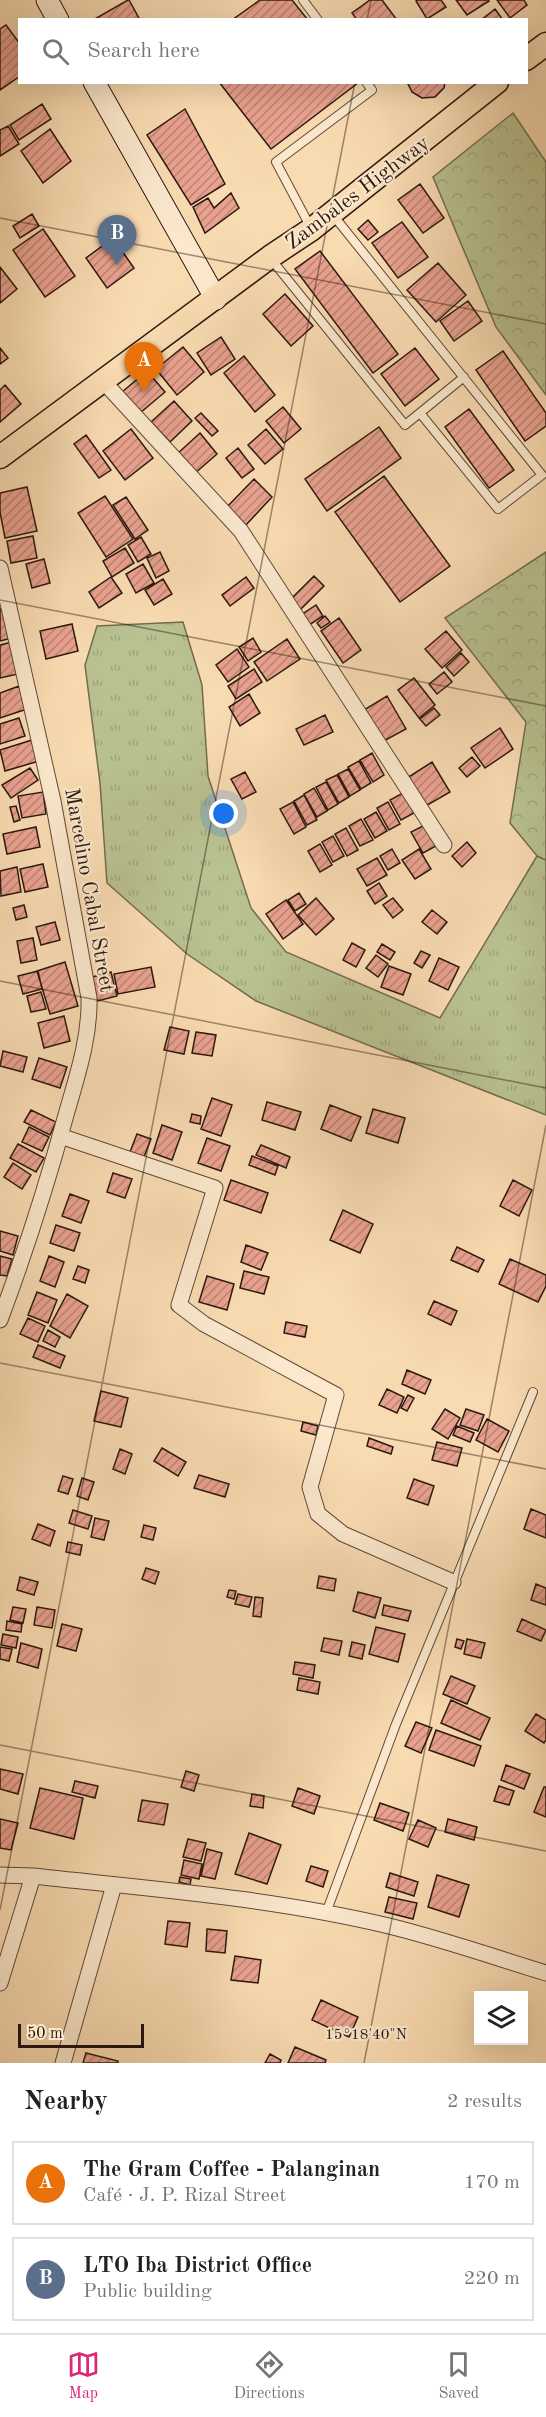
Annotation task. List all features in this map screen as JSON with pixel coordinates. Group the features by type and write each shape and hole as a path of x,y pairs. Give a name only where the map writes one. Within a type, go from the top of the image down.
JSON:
{"main road":[{"name":"Zambales Highway","path":"0,457 270,257 332,214 494,84"}],"street":[{"path":"47,0 57,18"},
{"path":"95,84 216,299"},
{"path":"103,381 241,531 444,845"},
{"name":"Marcelino Cabal Street","path":"0,568 53,801 89,998 86,1044 60,1136 0,1320"},
{"path":"60,1136 215,1188 179,1305 204,1324 336,1395 309,1488 318,1514 343,1534 453,1582"},
{"path":"0,1875 33,1876 238,1898 326,1913 390,1927 546,1973"},
{"path":"0,1983 33,1876"},
{"path":"63,2063 114,1885"}],"lane":[{"path":"303,0 316,18"},
{"path":"312,229 276,162 372,90 368,84"},
{"path":"332,214 542,475 498,509 420,413"},
{"path":"270,257 405,425 464,377"},
{"path":"326,1913 396,1724 533,1392"}],"green space":[{"path":"513,113 546,162 546,395 496,327 433,177"},
{"path":"546,552 546,860 537,856 510,823 526,722 445,618"},
{"path":"183,622 202,685 208,776 251,908 286,952 440,1018 537,856 546,860 546,1115 256,1001 187,954 107,883 100,783 85,665 97,626"}],"building":[{"path":"128,0 139,18 96,18"},
{"path":"260,0 292,0 306,18 235,18"},
{"path":"370,0 382,0 396,18 356,18 352,13"},
{"path":"441,0 446,7 426,18 416,1"},
{"path":"456,0 488,0 489,1 467,15"},
{"path":"497,0 524,0 527,5 510,18"},
{"path":"495,9 502,18 484,18"},
{"path":"6,25 18,41 18,77 0,90 0,29"},
{"path":"221,84 357,84 271,149"},
{"path":"408,84 445,84 444,88 435,97 422,98 412,92"},
{"path":"42,104 51,119 19,140 10,125"},
{"path":"185,109 225,184 191,205 147,135"},
{"path":"8,126 19,144 0,156 0,130"},
{"path":"50,129 71,161 43,183 21,151"},
{"path":"420,184 444,218 423,233 398,200"},
{"path":"231,193 239,208 205,233 193,207 208,198 214,208"},
{"path":"32,214 39,226 20,238 13,226"},
{"path":"368,220 378,232 368,240 358,229"},
{"path":"402,222 428,257 398,278 372,243"},
{"path":"43,229 75,276 45,297 13,250"},
{"path":"113,238 134,268 107,288 86,258"},
{"path":"320,251 398,354 373,373 295,269"},
{"path":"438,263 466,295 436,322 407,290"},
{"path":"0,267 17,289 0,303"},
{"path":"285,294 313,326 291,346 263,314"},
{"path":"468,301 482,321 454,341 440,321"},
{"path":"221,337 235,359 211,375 197,353"},
{"path":"183,347 204,372 177,395 156,369"},
{"path":"0,348 8,358 0,364"},
{"path":"415,348 439,379 405,406 381,374"},
{"path":"503,351 546,413 546,426 525,441 476,370"},
{"path":"244,356 275,395 255,412 224,373"},
{"path":"147,371 165,392 140,413 122,392"},
{"path":"5,385 21,404 0,422 0,390"},
{"path":"174,401 192,421 170,442 151,422"},
{"path":"283,407 301,429 284,443 266,421"},
{"path":"469,409 514,470 489,488 445,427"},
{"path":"201,413 218,431 212,436 195,418"},
{"path":"379,427 401,458 327,511 305,479"},
{"path":"131,429 153,458 125,480 103,451"},
{"path":"266,429 283,449 265,464 248,445"},
{"path":"200,433 217,454 193,475 176,455"},
{"path":"86,435 111,470 99,478 74,444"},
{"path":"238,448 254,469 242,478 226,458"},
{"path":"384,476 450,566 400,602 335,512"},
{"path":"254,479 272,497 245,526 226,508"},
{"path":"27,487 37,531 5,538 0,512 0,493"},
{"path":"105,496 133,539 106,557 78,513"},
{"path":"126,497 148,530 135,539 113,505"},
{"path":"33,536 37,558 11,563 7,541"},
{"path":"141,537 151,554 138,562 128,545"},
{"path":"125,548 134,563 112,577 103,561"},
{"path":"160,552 169,571 156,578 147,558"},
{"path":"44,559 50,583 32,588 26,564"},
{"path":"143,564 154,583 136,593 126,574"},
{"path":"314,576 324,586 298,612 288,602"},
{"path":"111,577 122,593 99,608 89,592"},
{"path":"246,577 254,588 230,606 222,595"},
{"path":"163,579 172,594 154,605 145,590"},
{"path":"316,605 323,616 306,627 298,617"},
{"path":"5,607 12,638 0,641 0,609"},
{"path":"325,616 330,622 321,628 317,623"},
{"path":"339,618 361,650 343,663 321,631"},
{"path":"72,624 78,651 46,659 40,631"},
{"path":"446,631 462,650 442,668 425,649"},
{"path":"253,638 261,652 248,661 239,647"},
{"path":"287,639 300,659 267,681 254,662"},
{"path":"12,642 18,674 0,678 0,645"},
{"path":"237,649 249,667 228,682 216,665"},
{"path":"461,653 469,662 454,676 446,667"},
{"path":"254,669 262,682 236,699 228,686"},
{"path":"444,672 452,682 437,694 429,684"},
{"path":"414,678 435,705 419,718 398,690"},
{"path":"19,686 27,709 0,718 0,693"},
{"path":"249,694 260,713 240,726 229,707"},
{"path":"387,696 406,729 382,742 364,710"},
{"path":"434,708 440,715 426,726 420,719"},
{"path":"325,715 333,732 304,745 296,729"},
{"path":"19,718 25,736 0,744 0,724"},
{"path":"500,728 513,749 485,768 471,748"},
{"path":"32,740 39,761 5,771 0,750"},
{"path":"372,753 384,775 373,782 360,760"},
{"path":"472,757 480,766 467,777 459,768"},
{"path":"359,761 371,783 361,789 348,767"},
{"path":"432,762 450,792 424,807 407,778"},
{"path":"30,768 38,780 11,798 2,785"},
{"path":"348,769 360,790 350,796 338,774"},
{"path":"245,772 256,792 242,799 231,779"},
{"path":"337,775 349,797 339,803 326,780"},
{"path":"326,782 338,804 328,810 316,787"},
{"path":"314,788 327,811 317,817 304,794"},
{"path":"43,792 46,814 22,818 18,796"},
{"path":"403,793 414,813 401,820 390,800"},
{"path":"304,795 317,820 307,825 294,801"},
{"path":"293,802 306,827 294,834 280,809"},
{"path":"388,802 400,824 389,830 377,808"},
{"path":"16,806 20,820 14,822 10,807"},
{"path":"376,812 387,831 375,838 364,819"},
{"path":"361,819 373,840 360,846 349,826"},
{"path":"425,825 436,846 423,853 411,832"},
{"path":"36,827 40,847 7,854 3,834"},
{"path":"346,828 358,850 347,856 335,834"},
{"path":"333,836 344,856 333,862 322,842"},
{"path":"467,842 476,853 462,867 452,856"},
{"path":"320,844 332,865 320,872 308,851"},
{"path":"392,849 400,863 388,870 380,856"},
{"path":"419,849 431,869 415,879 402,860"},
{"path":"377,858 387,875 367,886 357,869"},
{"path":"43,864 48,887 25,892 20,869"},
{"path":"17,867 21,892 1,896 0,871"},
{"path":"379,883 387,896 375,904 367,891"},
{"path":"299,893 306,904 295,911 288,900"},
{"path":"316,898 334,919 316,935 298,915"},
{"path":"393,898 403,910 393,918 383,905"},
{"path":"286,900 303,924 283,939 266,914"},
{"path":"24,905 27,917 16,920 13,908"},
{"path":"432,910 447,922 437,934 422,922"},
{"path":"55,922 60,940 41,945 36,927"},
{"path":"33,938 37,960 21,963 17,941"},
{"path":"352,943 365,950 356,967 343,960"},
{"path":"382,944 395,952 390,960 377,952"},
{"path":"421,951 430,955 422,968 414,963"},
{"path":"376,955 388,964 378,977 366,968"},
{"path":"439,958 459,967 448,990 429,981"},
{"path":"65,962 78,1006 50,1014 37,971"},
{"path":"389,966 411,974 403,995 381,987"},
{"path":"151,967 155,987 118,994 114,974"},
{"path":"38,971 42,989 23,994 18,976"},
{"path":"111,972 117,996 97,1001 92,977"},
{"path":"41,992 46,1009 31,1012 27,996"},
{"path":"64,1016 70,1041 44,1048 38,1023"},
{"path":"170,1027 189,1031 184,1054 164,1050"},
{"path":"196,1032 216,1035 212,1056 192,1053"},
{"path":"3,1051 27,1057 23,1072 0,1066"},
{"path":"39,1058 67,1067 60,1088 32,1079"},
{"path":"212,1098 232,1105 221,1136 201,1129"},
{"path":"267,1102 301,1112 295,1130 262,1120"},
{"path":"330,1105 361,1117 351,1141 321,1129"},
{"path":"373,1109 405,1118 398,1143 366,1133"},
{"path":"31,1110 56,1122 50,1135 24,1122"},
{"path":"192,1114 201,1116 200,1124 190,1122"},
{"path":"162,1125 182,1132 172,1160 153,1153"},
{"path":"29,1127 49,1137 42,1151 22,1142"},
{"path":"137,1134 151,1139 142,1162 128,1157"},
{"path":"207,1138 230,1146 221,1171 198,1163"},
{"path":"18,1144 44,1158 36,1172 10,1158"},
{"path":"261,1145 290,1157 286,1168 256,1155"},
{"path":"252,1156 278,1166 275,1175 249,1165"},
{"path":"13,1163 31,1175 22,1189 4,1177"},
{"path":"113,1173 132,1179 125,1198 107,1192"},
{"path":"231,1180 268,1193 261,1213 224,1200"},
{"path":"513,1180 532,1190 519,1216 500,1206"},
{"path":"70,1194 89,1201 81,1223 62,1216"},
{"path":"343,1210 373,1224 360,1253 330,1240"},
{"path":"56,1225 80,1233 74,1251 50,1243"},
{"path":"0,1231 18,1236 13,1255 0,1251"},
{"path":"246,1245 268,1253 261,1270 241,1262"},
{"path":"457,1247 484,1260 478,1272 451,1260"},
{"path":"0,1256 12,1259 7,1276 0,1275"},
{"path":"49,1256 64,1262 55,1287 40,1281"},
{"path":"510,1259 546,1275 546,1286 538,1302 499,1284"},
{"path":"78,1266 89,1270 85,1283 73,1279"},
{"path":"244,1271 269,1277 264,1294 240,1288"},
{"path":"207,1276 234,1284 227,1310 199,1302"},
{"path":"37,1292 57,1300 48,1323 28,1315"},
{"path":"67,1294 88,1306 70,1338 50,1326"},
{"path":"434,1301 457,1311 451,1325 428,1314"},
{"path":"28,1318 45,1326 38,1342 20,1334"},
{"path":"286,1322 307,1326 305,1337 284,1333"},
{"path":"48,1330 60,1337 55,1347 43,1341"},
{"path":"38,1345 65,1356 60,1368 33,1357"},
{"path":"407,1370 431,1380 425,1394 402,1384"},
{"path":"387,1389 404,1397 397,1413 379,1405"},
{"path":"101,1391 128,1398 121,1427 94,1421"},
{"path":"408,1395 414,1398 407,1411 401,1408"},
{"path":"445,1409 460,1418 448,1439 432,1429"},
{"path":"466,1409 484,1415 478,1431 460,1425"},
{"path":"487,1419 509,1431 498,1452 476,1440"},
{"path":"303,1422 318,1426 316,1435 301,1431"},
{"path":"457,1426 474,1433 470,1442 453,1435"},
{"path":"369,1438 393,1447 391,1454 367,1446"},
{"path":"437,1442 462,1448 457,1466 432,1460"},
{"path":"162,1448 186,1462 178,1476 154,1461"},
{"path":"120,1449 132,1454 125,1474 113,1469"},
{"path":"199,1475 229,1484 225,1497 194,1488"},
{"path":"63,1476 73,1479 68,1494 58,1491"},
{"path":"82,1478 94,1482 88,1500 77,1496"},
{"path":"414,1479 434,1486 428,1505 407,1498"},
{"path":"531,1509 546,1515 546,1538 524,1529"},
{"path":"73,1510 92,1516 88,1529 69,1523"},
{"path":"95,1518 109,1521 104,1540 91,1537"},
{"path":"38,1524 55,1531 50,1546 32,1539"},
{"path":"144,1525 156,1528 153,1540 141,1537"},
{"path":"68,1542 82,1545 80,1555 66,1552"},
{"path":"146,1568 159,1572 155,1584 142,1579"},
{"path":"319,1576 336,1579 334,1591 317,1588"},
{"path":"20,1577 38,1582 34,1595 17,1590"},
{"path":"536,1584 546,1588 546,1605 531,1600"},
{"path":"229,1590 236,1591 234,1599 227,1597"},
{"path":"358,1592 381,1598 375,1618 353,1611"},
{"path":"238,1594 252,1597 249,1607 235,1604"},
{"path":"255,1597 263,1598 261,1617 253,1616"},
{"path":"384,1605 411,1611 408,1621 382,1615"},
{"path":"13,1607 26,1609 23,1623 10,1620"},
{"path":"37,1607 55,1610 52,1628 34,1625"},
{"path":"522,1619 546,1630 541,1641 517,1631"},
{"path":"7,1621 22,1624 21,1632 6,1630"},
{"path":"62,1624 82,1629 76,1651 57,1646"},
{"path":"376,1627 405,1634 398,1662 369,1654"},
{"path":"3,1634 18,1637 16,1648 1,1645"},
{"path":"324,1638 342,1641 339,1655 321,1651"},
{"path":"457,1639 464,1641 461,1649 455,1647"},
{"path":"467,1639 485,1643 481,1658 464,1654"},
{"path":"352,1642 365,1645 362,1659 349,1656"},
{"path":"21,1643 42,1649 38,1668 17,1662"},
{"path":"0,1647 12,1649 9,1661 0,1659"},
{"path":"295,1662 315,1665 313,1678 293,1674"},
{"path":"451,1676 475,1686 467,1704 443,1694"},
{"path":"299,1678 320,1682 318,1694 297,1690"},
{"path":"451,1700 490,1718 480,1740 441,1723"},
{"path":"536,1714 546,1720 544,1743 525,1731"},
{"path":"416,1722 432,1728 421,1753 405,1746"},
{"path":"436,1730 481,1746 474,1766 429,1750"},
{"path":"506,1765 530,1774 524,1789 501,1780"},
{"path":"0,1769 23,1774 18,1794 0,1789"},
{"path":"186,1771 199,1775 194,1791 181,1787"},
{"path":"75,1781 98,1786 95,1798 72,1792"},
{"path":"499,1786 514,1791 509,1805 494,1801"},
{"path":"544,1787 546,1787 546,1817 534,1812"},
{"path":"40,1788 83,1798 74,1839 30,1828"},
{"path":"298,1788 320,1796 314,1814 292,1806"},
{"path":"252,1794 264,1796 263,1808 250,1806"},
{"path":"142,1800 168,1804 164,1825 138,1821"},
{"path":"380,1803 409,1813 403,1831 374,1820"},
{"path":"0,1819 18,1823 11,1850 0,1848"},
{"path":"448,1819 477,1827 474,1840 445,1832"},
{"path":"418,1820 436,1828 428,1847 409,1839"},
{"path":"249,1833 281,1845 267,1884 235,1874"},
{"path":"188,1839 206,1843 201,1861 183,1857"},
{"path":"207,1849 222,1853 215,1879 201,1876"},
{"path":"184,1860 202,1864 199,1879 181,1875"},
{"path":"311,1866 328,1871 323,1887 306,1881"},
{"path":"390,1873 418,1882 414,1896 386,1887"},
{"path":"437,1875 469,1885 459,1917 428,1907"},
{"path":"180,1877 191,1879 190,1885 179,1882"},
{"path":"389,1897 417,1903 413,1919 385,1912"},
{"path":"168,1921 190,1923 187,1947 165,1944"},
{"path":"207,1929 227,1931 225,1953 206,1951"},
{"path":"235,1956 261,1960 258,1983 231,1980"},
{"path":"321,2000 358,2017 349,2037 312,2020"},
{"path":"295,2047 326,2060 325,2063 288,2063"},
{"path":"86,2053 118,2061 118,2063 83,2063"},
{"path":"270,2054 281,2060 280,2063 265,2063"}],"place":[{"name":"LTO Iba District Office","path":"117,265"},
{"name":"The Gram Coffee - Palanginan","path":"144,392"}]}
